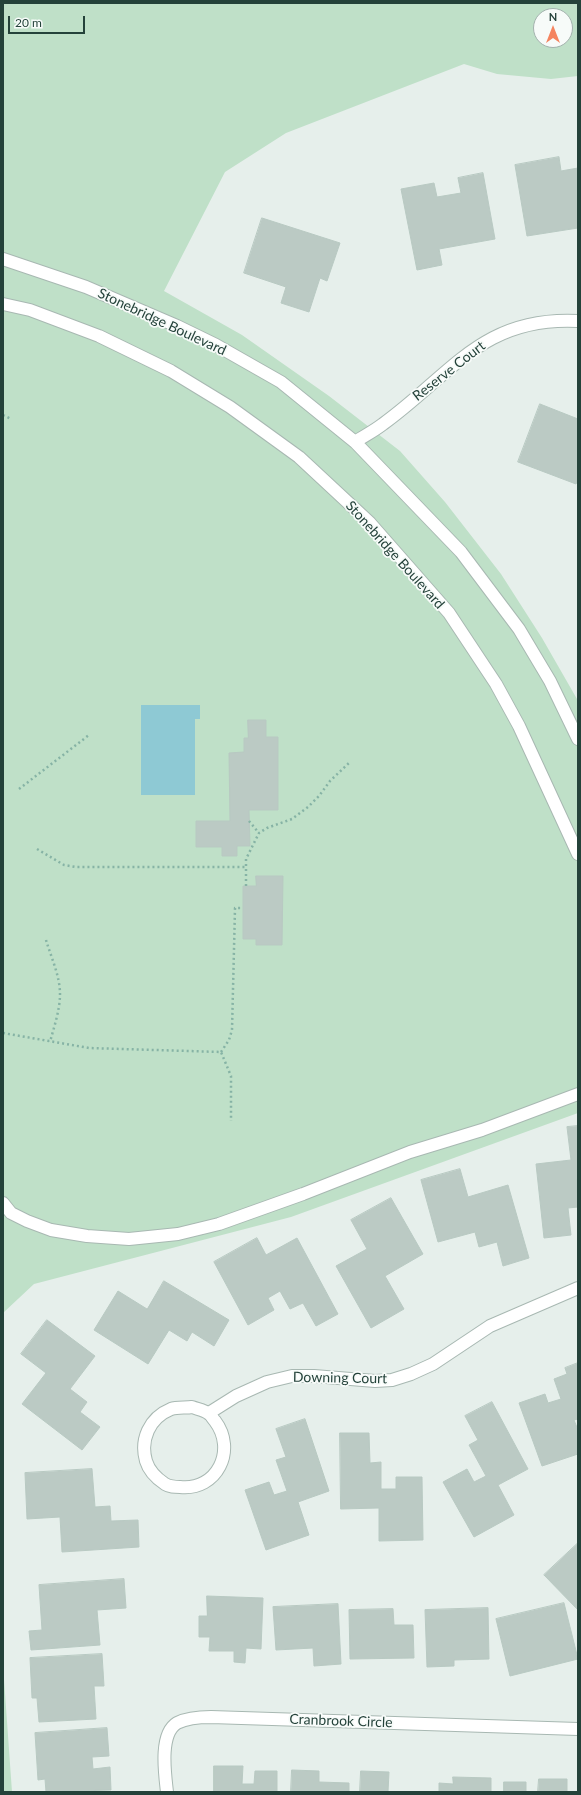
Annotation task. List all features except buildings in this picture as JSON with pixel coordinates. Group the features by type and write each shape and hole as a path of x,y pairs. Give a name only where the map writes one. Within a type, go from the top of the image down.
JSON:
{"street":[{"name":"Stonebridge Boulevard","path":"3,259 86,287 177,326 216,345 281,382 355,442 461,552 519,629 550,681 578,739"},
{"name":"Stonebridge Boulevard","path":"3,304 30,310 98,336 170,371 230,407 299,457 370,523 449,613 496,684 519,726 578,854"},
{"name":"Reserve Court","path":"355,442 383,424 467,353 485,341 507,331 541,322 578,321"},
{"path":"3,1203 7,1216 52,1230 87,1236 129,1239 178,1234 226,1221 303,1194 410,1152 482,1130 578,1094"},
{"name":"Downing Court","path":"209,1413 236,1396 267,1382 292,1376 314,1376 375,1381 392,1380 411,1374 433,1364 490,1326 578,1288"},
{"path":"192,1407 209,1413 220,1428 225,1448 220,1467 208,1481 190,1489 170,1486 157,1479 147,1466 143,1451 145,1435 155,1418 172,1409 192,1407"},
{"name":"Cranbrook Circle","path":"167,1792 164,1758 166,1739 176,1724 194,1718 211,1716 578,1729"}],"path":[{"path":"3,415 12,419"},
{"path":"18,789 89,736"},
{"path":"246,886 246,859 259,833 267,828 292,819 308,807 319,796 330,781 350,762"},
{"path":"249,821 259,833"},
{"path":"37,849 64,865 76,867 245,867"},
{"path":"221,1052 229,1040 232,1030 235,908 243,908"},
{"path":"46,940 58,976 60,993 58,1015 50,1042"},
{"path":"3,1033 89,1048 122,1051 221,1052"},
{"path":"221,1052 231,1076 231,1121"}],"green space":[{"path":"3,3 578,3 578,76 551,79 497,74 464,64 286,133 225,172 164,291 242,335 329,396 400,451 445,502 501,574 542,638 577,699 578,1113 291,1217 34,1284 3,1313"},
{"path":"3,1665 12,1792 3,1792"}],"water":[{"path":"141,705 200,705 200,719 195,719 195,795 141,795"}]}
